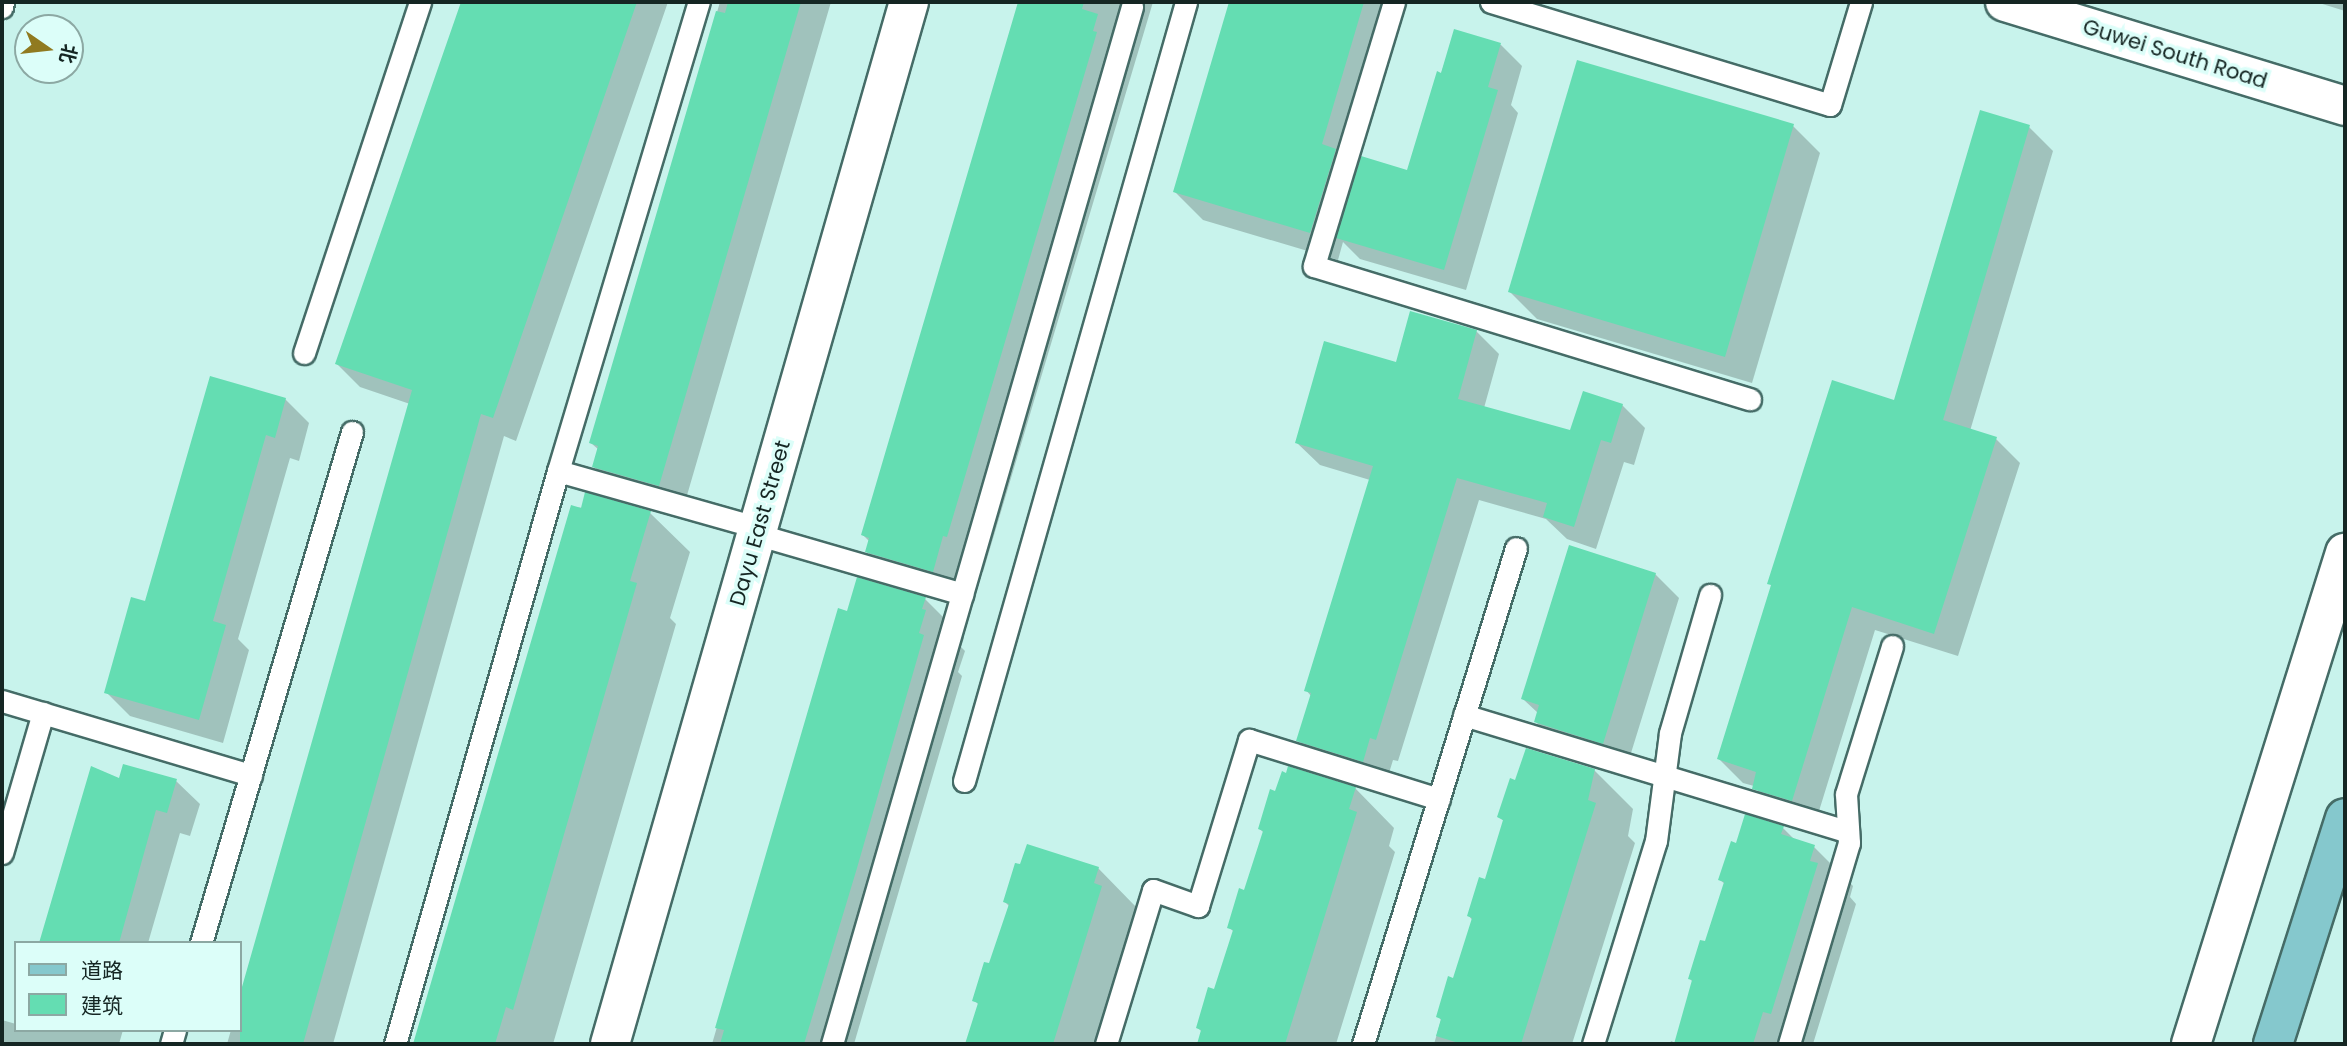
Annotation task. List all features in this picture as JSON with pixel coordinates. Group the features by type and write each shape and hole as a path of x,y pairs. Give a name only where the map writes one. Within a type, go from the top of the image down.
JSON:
{"main road":[{"path":"2273,1044 2345,818"}],"street":[{"name":"Dayu East Street","path":"610,1044 909,2"},
{"name":"Guwei South Road","path":"2005,2 2345,106"},
{"path":"2192,1044 2345,553"}],"lane":[{"path":"2,7 3,2"},
{"path":"304,353 420,2"},
{"path":"395,1044 558,471 699,2"},
{"path":"964,781 1186,2"},
{"path":"1394,2 1314,266 1750,399"},
{"path":"1491,2 1830,105 1861,2"},
{"path":"832,1044 1132,7"},
{"path":"202,941 352,432"},
{"path":"558,471 962,594"},
{"path":"1363,1044 1516,548"},
{"path":"1593,1044 1656,841 1670,733 1710,595"},
{"path":"1789,1044 1849,843 1846,794 1892,646"},
{"path":"2,701 251,775"},
{"path":"2,853 43,713"},
{"path":"1464,715 1848,832"},
{"path":"1106,1044 1153,890 1198,906 1249,740 1439,799"}],"building":[{"path":"461,2 637,2 493,418 481,414 303,1044 240,1044 242,987 412,390 335,364"},
{"path":"728,2 801,2 659,486 592,467 598,446 589,443 716,11 725,13"},
{"path":"1018,2 1084,2 1082,9 1098,14 1093,31 1097,32 947,537 943,536 933,572 865,552 869,538 861,535"},
{"path":"1229,2 1364,2 1322,144 1336,149 1310,233 1173,192"},
{"path":"1454,29 1501,43 1488,87 1498,90 1444,270 1336,238 1361,156 1407,170 1437,71 1441,73"},
{"path":"1577,60 1794,124 1725,357 1508,292"},
{"path":"1980,110 2030,125 1943,420 1997,437 1934,634 1852,607 1792,801 1752,789 1756,772 1717,759 1771,585 1767,584 1832,380 1894,400"},
{"path":"1410,311 1477,330 1458,399 1570,430 1583,391 1623,404 1611,443 1601,440 1574,527 1543,517 1547,503 1457,478 1376,740 1370,738 1363,762 1296,741 1311,693 1304,691 1373,466 1295,443 1324,341 1396,362"},
{"path":"210,376 286,398 275,438 266,435 213,621 226,625 199,720 104,693 131,597 145,601"},
{"path":"585,492 651,511 630,581 637,583 513,1010 506,1007 495,1044 413,1044 571,505 581,508"},
{"path":"1569,545 1656,573 1603,744 1534,722 1539,705 1521,699"},
{"path":"857,577 926,597 922,609 926,610 919,633 924,635 857,868 804,1044 720,1044 724,1030 715,1028 838,608 847,611"},
{"path":"1526,748 1595,769 1588,800 1596,803 1521,1044 1462,1044 1436,1036 1441,1019 1436,1017 1448,976 1453,978 1472,918 1467,916 1479,877 1485,879 1503,820 1497,817 1510,778 1515,780"},
{"path":"123,764 177,779 167,813 156,810 120,941 40,941 91,766 119,778"},
{"path":"1288,766 1356,787 1349,809 1357,812 1285,1044 1197,1044 1201,1030 1196,1028 1208,987 1214,989 1233,930 1227,928 1239,888 1244,890 1263,831 1258,829 1270,789 1275,791 1282,771 1286,773"},
{"path":"1745,814 1784,826 1781,834 1815,845 1810,861 1818,863 1771,1014 1763,1012 1753,1044 1674,1044 1692,980 1688,979 1700,940 1705,941 1724,882 1718,880 1731,841 1736,843"},
{"path":"1027,844 1099,867 1094,883 1102,886 1053,1044 965,1044 978,1003 972,1001 984,962 989,963 1009,904 1003,902 1015,863 1020,864"}]}
